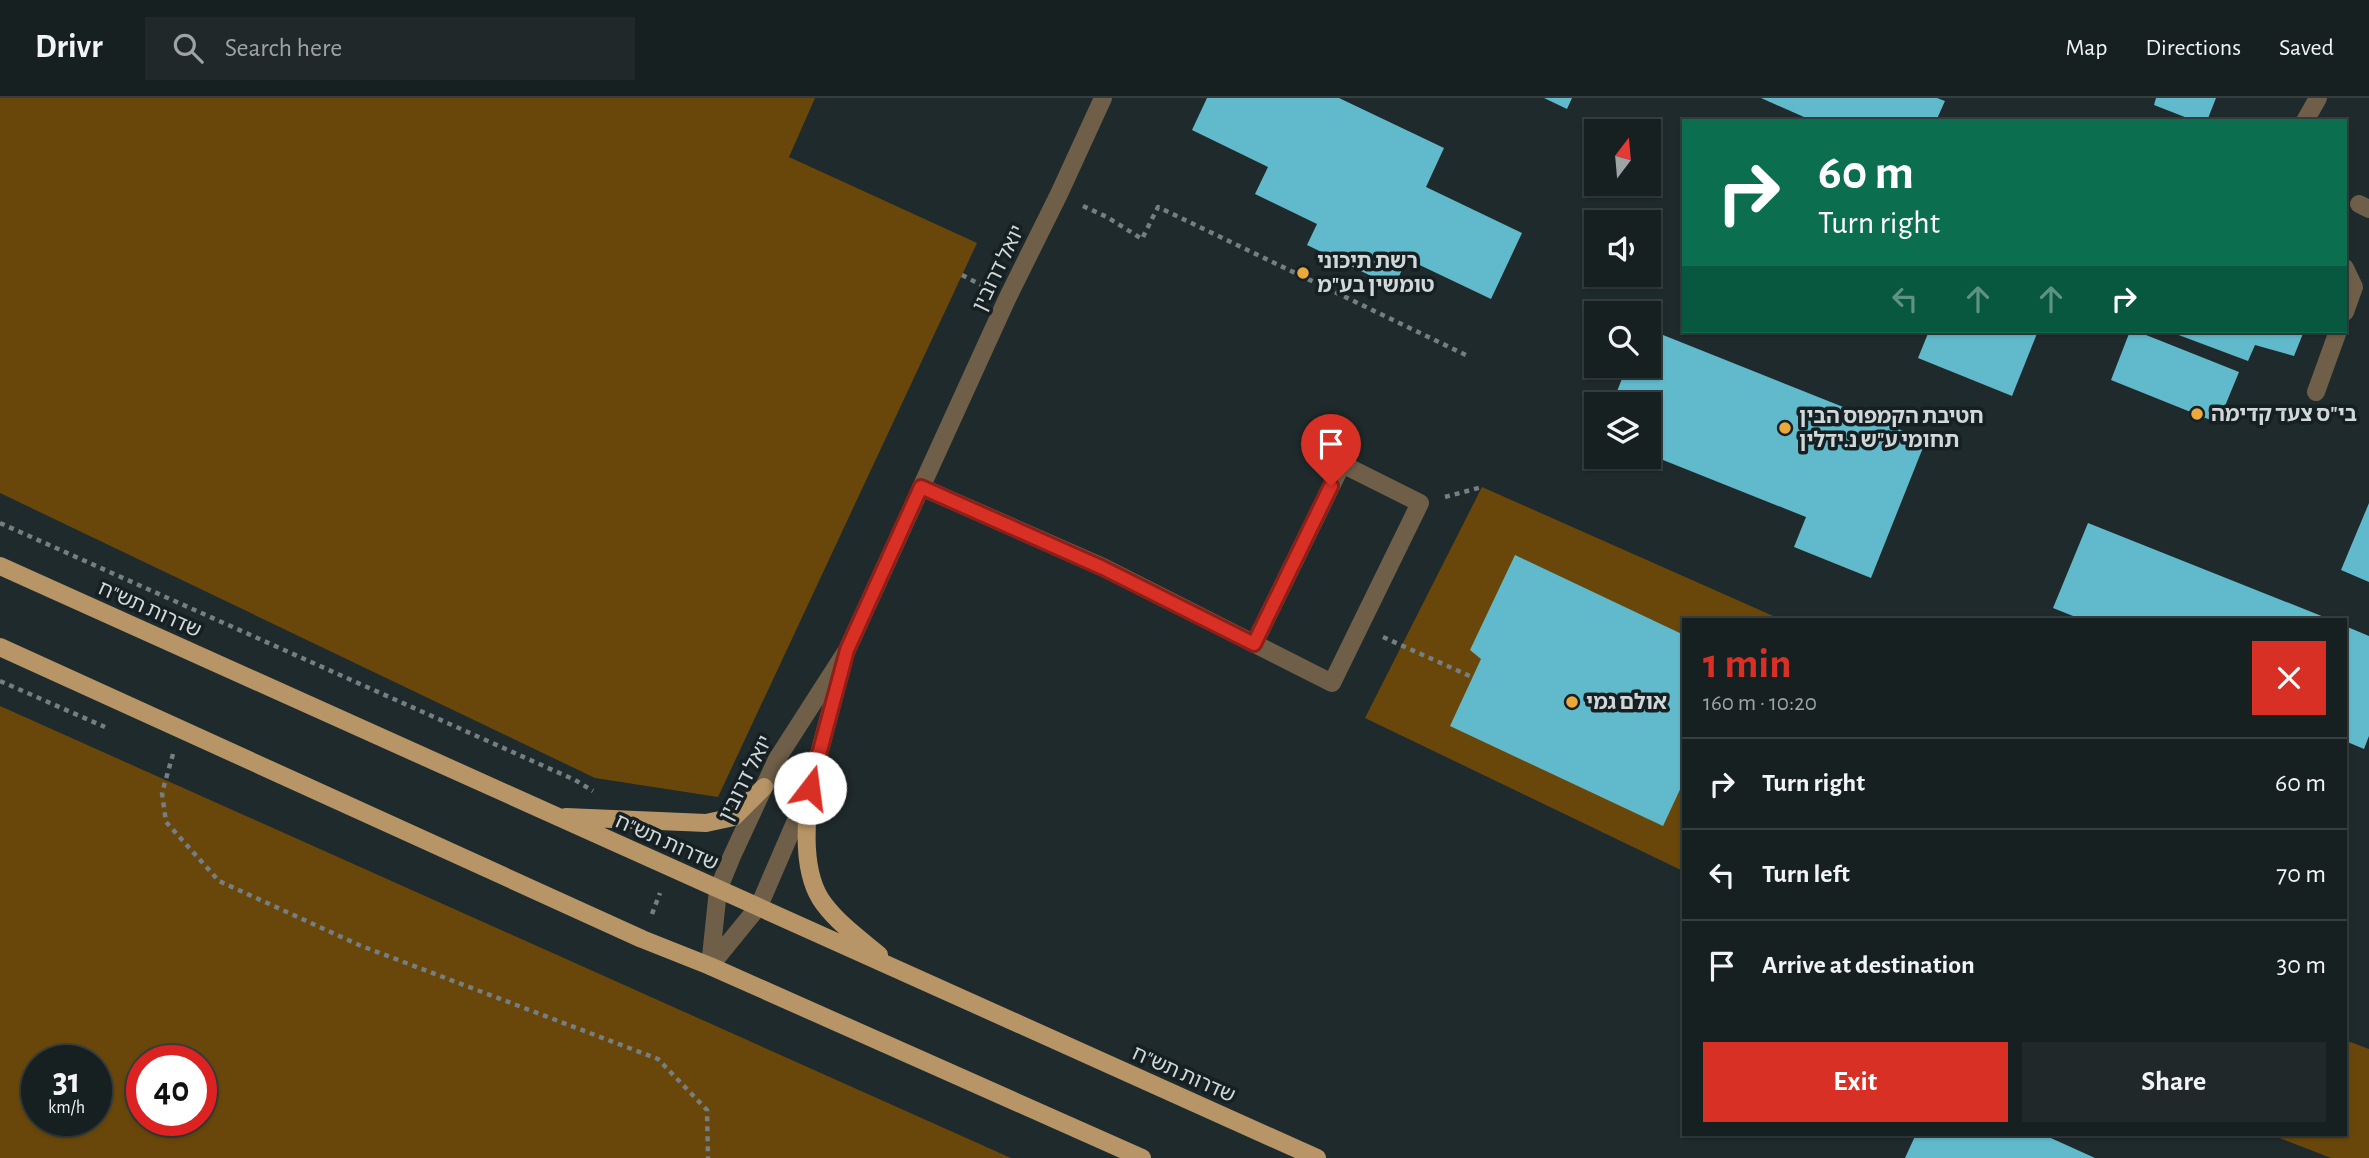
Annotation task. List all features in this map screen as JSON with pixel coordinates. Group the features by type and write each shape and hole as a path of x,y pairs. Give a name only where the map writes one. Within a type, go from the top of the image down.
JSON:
{"main road":[{"name":"שדרות תש\"ח","path":"0,566 1317,1158"},
{"path":"0,647 642,939 710,966 1142,1158"},
{"path":"555,817 706,823 734,817 764,787"},
{"path":"810,788 806,826 812,882 822,902 837,919 901,973"}],"street":[{"name":"יואל דרובין","path":"710,966 718,890 764,787 777,759 847,650 1007,299 1103,98"},
{"path":"2306,119 2318,98"},
{"path":"2347,272 2354,287 2347,306"},
{"path":"2316,392 2337,333"},
{"path":"921,487 1103,568 1254,644 1332,683 1420,503 1342,464 1254,644"},
{"name":"יואל דרובין","path":"710,966 759,906 810,788 847,650"}],"path":[{"path":"1059,194 1107,217 1142,239 1158,207 1471,357"},
{"path":"1420,503 1482,487"},
{"path":"0,523 575,780 598,794"},
{"path":"1360,625 1472,677"},
{"path":"185,732 172,757 162,793 166,822 219,881 359,945 658,1059 706,1110 708,1158"}],"shaded area":[{"path":"0,98 815,98 789,157 977,243 718,797 595,778 0,493"},
{"path":"1482,487 1778,618 1682,618 1682,871 1365,718"},
{"path":"0,706 1011,1158 0,1158"},
{"path":"2347,1041 2369,1049 2369,1158 2331,1158 2274,1136 2347,1136"}],"building":[{"path":"1207,98 1339,98 1444,148 1426,187 1522,233 1491,299 1407,259 1394,287 1307,245 1317,224 1255,194 1268,167 1192,130"},
{"path":"1544,98 1572,98 1567,109"},
{"path":"1761,98 1937,98 1945,101 1937,119 1808,119"},
{"path":"2156,98 2216,98 2208,119 2190,119 2154,105"},
{"path":"1928,333 2037,333 2012,396 1918,358"},
{"path":"2129,333 2141,333 2239,372 2218,423 2111,380"},
{"path":"2173,333 2303,333 2294,356 2255,345 2248,361"},
{"path":"1661,334 1926,440 1871,578 1794,547 1806,517 1661,459 1661,392 1617,392 1622,378 1661,378"},
{"path":"2369,503 2369,582 2341,570"},
{"path":"2088,523 2326,618 2078,618 2053,608"},
{"name":"אולם גמי","path":"1515,555 1682,634 1682,785 1663,826 1450,726 1481,659 1470,650"},
{"path":"2347,627 2369,636 2369,736 2364,749 2347,742"},
{"path":"1915,1136 2046,1136 2095,1158 1905,1158"}],"place":[{"name":"רשת תיכוני טומשין בע\"מ","path":"1303,273"},
{"name":"בי\"ס צעד קדימה","path":"2197,414"},
{"name":"חטיבת הקמפוס הבין תחומי ע\"ש נ.ידלין","path":"1785,428"},
{"name":"אולם גמי","path":"1572,702"}],"route":[{"path":"810,788 847,650 921,487 1103,568 1254,644 1331,486"}]}
